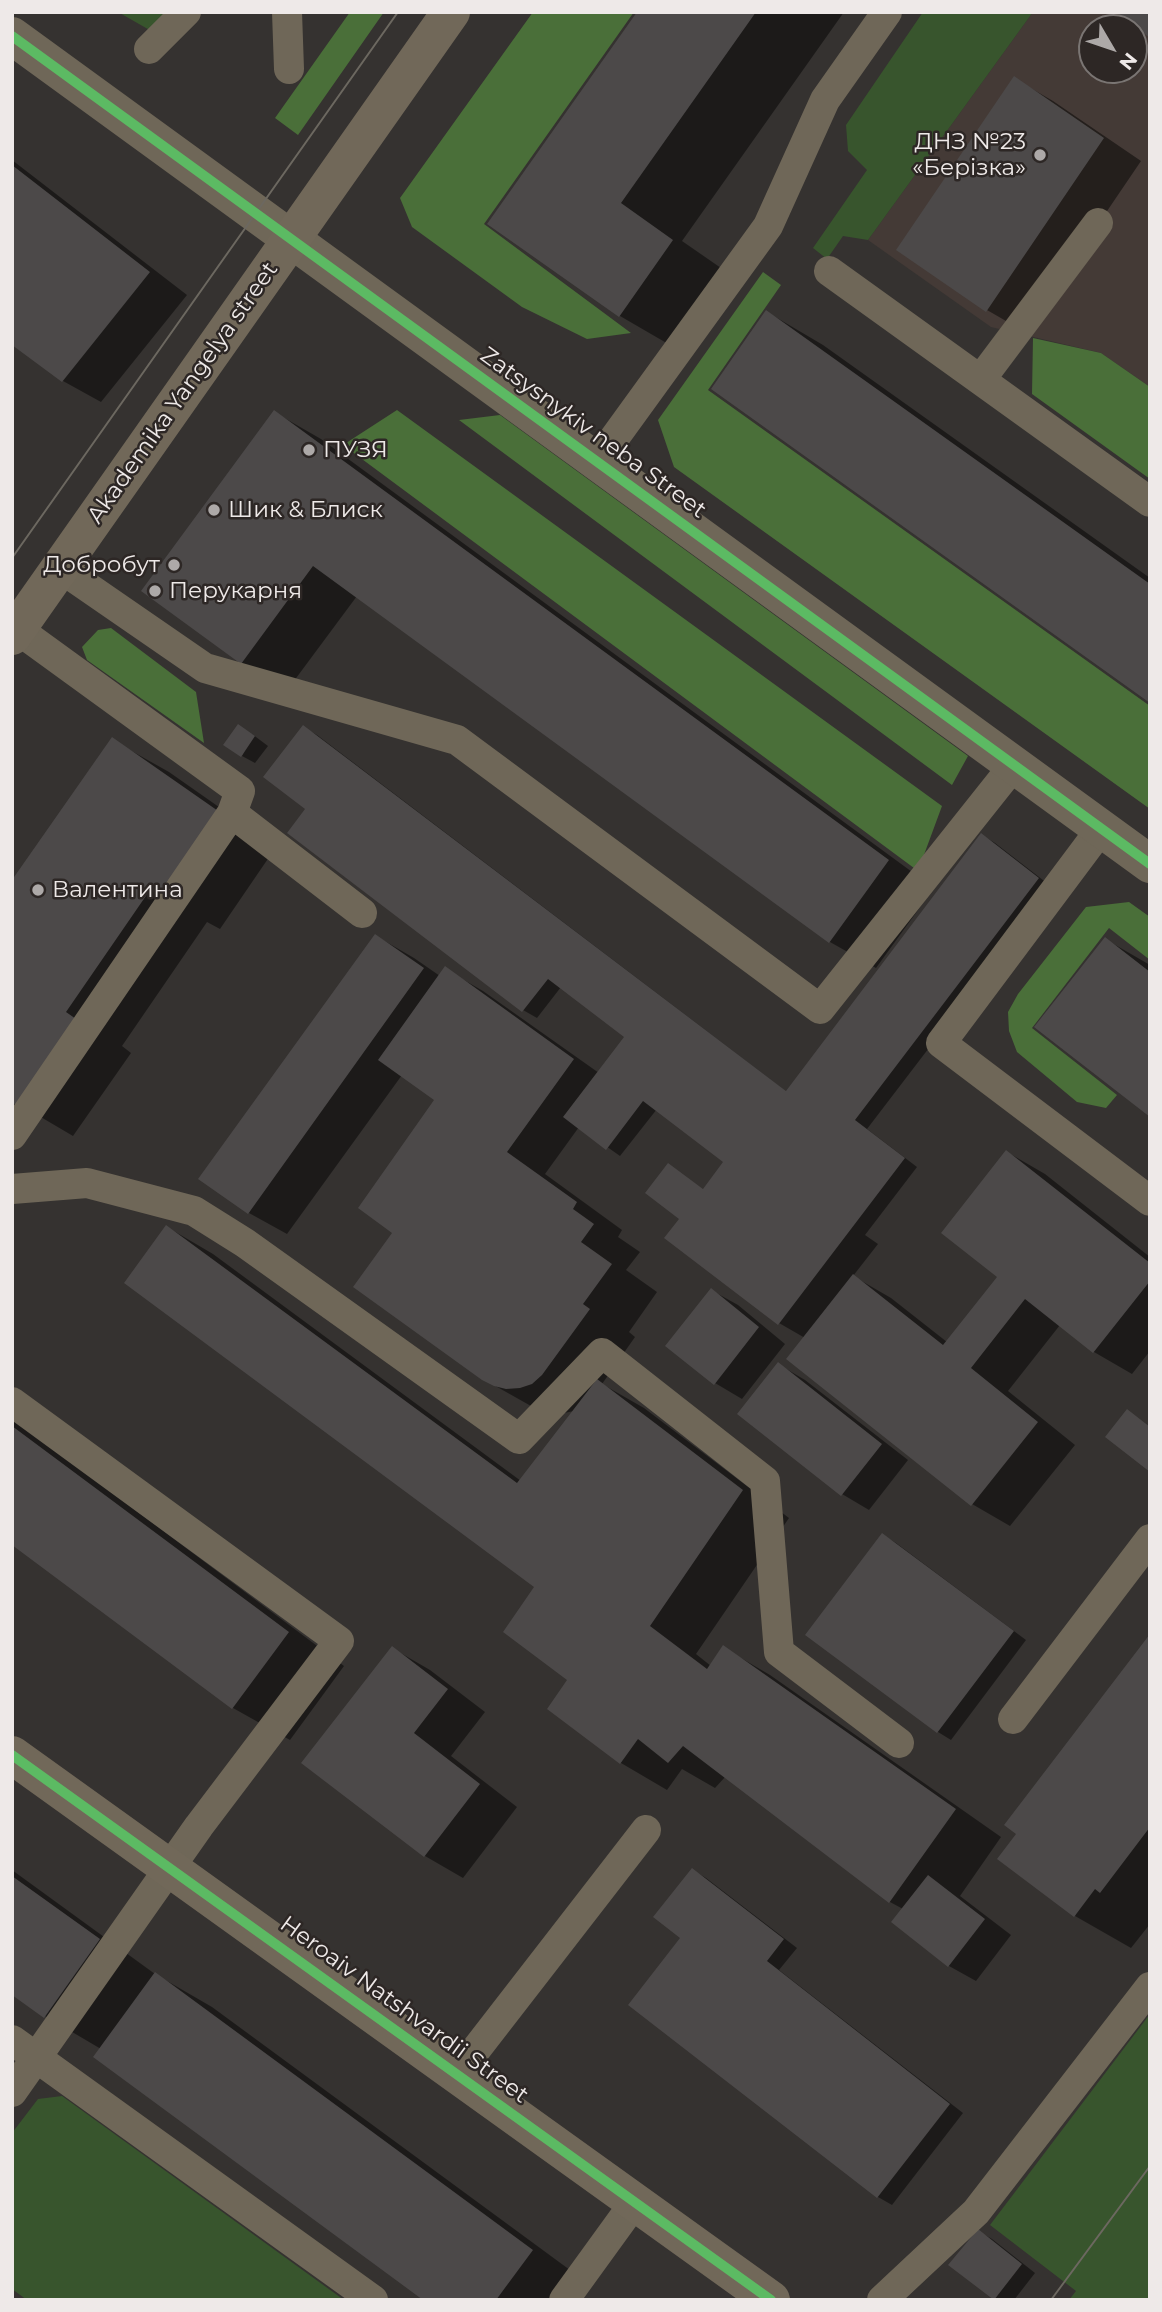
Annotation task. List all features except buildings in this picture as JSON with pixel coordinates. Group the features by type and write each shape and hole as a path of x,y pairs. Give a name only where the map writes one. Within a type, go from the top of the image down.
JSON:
{"street":[{"name":"Akademika Yangelya street","path":"15,632 451,12"},
{"name":"Zatsysnykiv neba Street","path":"12,36 1150,864"},
{"name":"Heroaiv Natshvardii Street","path":"12,1755 771,2300"}],"lane":[{"path":"149,49 186,12"},
{"path":"287,12 289,69"},
{"path":"597,462 768,226 825,100 887,12"},
{"path":"981,379 1098,223"},
{"path":"829,271 1150,502"},
{"path":"60,568 205,668 457,740 820,1009 1014,765"},
{"path":"12,1135 232,813 240,791 15,632"},
{"path":"232,813 362,913"},
{"path":"1101,829 941,1043 1150,1201"},
{"path":"12,1189 87,1183 194,1211 244,1243 519,1439 602,1353 765,1481 779,1651 899,1743"},
{"path":"12,1402 339,1641 169,1867 12,2091"},
{"path":"1013,1719 1150,1539"},
{"path":"457,2074 646,1830"},
{"path":"882,2300 975,2212 1150,1987"},
{"path":"12,2040 373,2300"},
{"path":"564,2300 635,2202"}],"shaded area":[{"name":"ДНЗ №23 «Берізка»","path":"1033,12 1150,12 1150,387 1101,353 991,327 868,240"}],"green space":[{"path":"118,12 167,12 153,32"},
{"path":"350,12 384,12 298,135 275,118"},
{"path":"533,12 634,12 484,224 631,333 587,339 522,307 412,227 400,198"},
{"path":"923,12 1033,12 868,240 843,236 827,259 813,248 867,170 848,151 846,125"},
{"path":"763,272 781,285 708,390 1150,706 1150,809 674,467 658,420"},
{"path":"1033,338 1101,353 1150,387 1150,479 1032,394"},
{"path":"397,410 942,806 918,871 343,445"},
{"path":"500,415 968,756 952,785 459,420"},
{"path":"111,628 196,692 204,743 87,660 82,647 98,630"},
{"path":"1129,902 1150,917 1150,960 1109,928 1032,1028 1117,1095 1106,1108 1077,1102 1017,1052 1009,1031 1008,1012 1018,994 1086,907"},
{"path":"1150,2014 1150,2300 1069,2300 1076,2291 990,2225"},
{"path":"62,2096 344,2300 27,2300 12,2289 12,2133 38,2099"}],"tram line":[{"path":"12,558 398,12"},
{"path":"1051,2300 1150,2166"}],"cycle path":[{"path":"12,36 1150,864"},
{"path":"12,1755 771,2300"}],"place":[{"name":"ДНЗ №23 «Берізка»","path":"1040,155"},
{"name":"ПУЗЯ","path":"309,450"},
{"name":"Шик & Блиск","path":"214,510"},
{"name":"Добробут","path":"174,565"},
{"name":"Перукарня","path":"155,591"},
{"name":"Валентина","path":"38,890"}]}
